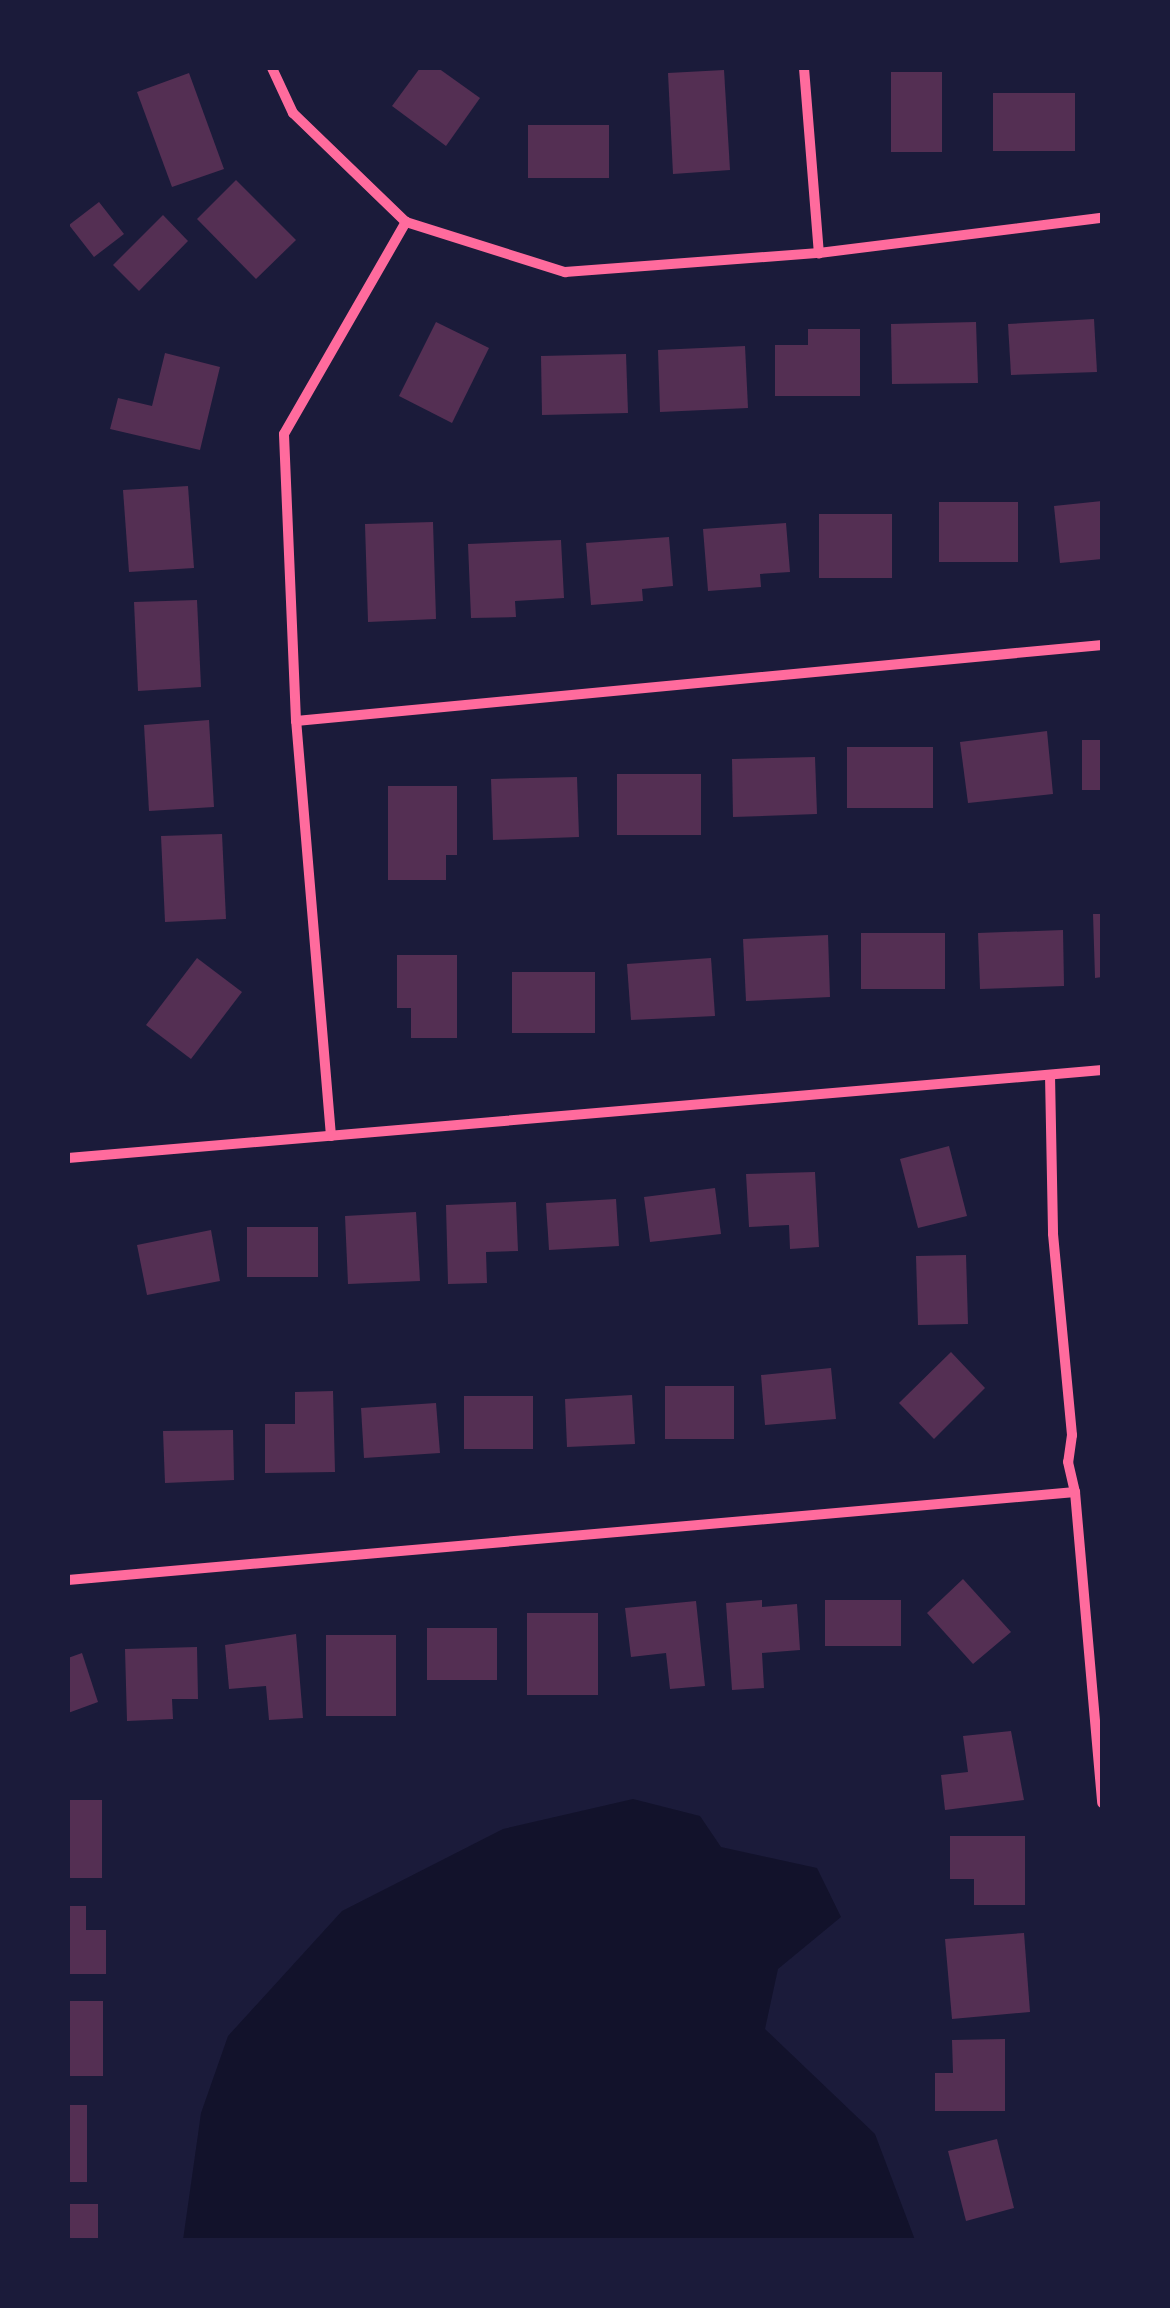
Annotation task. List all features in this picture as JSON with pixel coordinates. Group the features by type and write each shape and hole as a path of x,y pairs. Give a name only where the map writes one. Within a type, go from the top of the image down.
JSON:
{"street":[{"path":"272,68 293,113 406,222 565,272 819,253 1102,218"},
{"path":"804,68 819,253"},
{"path":"331,1136 296,721 284,434 406,222"},
{"path":"296,721 1102,644"},
{"path":"68,1158 1102,1070"},
{"path":"1050,1075 1053,1234 1072,1435 1068,1462 1075,1492 1102,1803"},
{"path":"68,1580 1075,1492"}],"shaded area":[{"path":"633,1799 700,1816 721,1847 817,1868 841,1917 778,1969 765,2029 875,2134 915,2240 183,2240 201,2113 228,2036 342,1911 503,1829"}],"building":[{"path":"420,68 438,68 480,98 446,146 392,106"},
{"path":"724,70 730,170 673,174 668,73"},
{"path":"891,72 942,72 942,152 891,152"},
{"path":"189,73 224,169 172,187 137,92"},
{"path":"993,93 1075,93 1075,151 993,151"},
{"path":"528,125 609,125 609,178 528,178"},
{"path":"236,180 296,240 256,279 197,219"},
{"path":"99,202 124,234 94,257 69,225"},
{"path":"163,215 188,241 139,291 113,265"},
{"path":"1094,319 1097,372 1011,375 1008,324"},
{"path":"436,322 489,348 452,423 399,396"},
{"path":"976,322 978,383 892,384 891,324"},
{"path":"808,329 860,329 860,396 775,396 775,345 808,345"},
{"path":"745,346 748,408 660,412 658,350"},
{"path":"165,353 220,367 200,450 110,429 118,398 152,406"},
{"path":"626,354 628,413 542,415 541,356"},
{"path":"188,486 194,568 129,572 123,490"},
{"path":"1102,501 1102,559 1060,563 1054,506"},
{"path":"939,502 1018,502 1018,562 939,562"},
{"path":"819,514 892,514 892,578 819,578"},
{"path":"433,522 436,619 368,622 365,524"},
{"path":"786,523 790,572 760,574 761,587 708,591 703,529"},
{"path":"669,537 673,586 642,589 643,601 591,605 586,543"},
{"path":"561,540 564,598 515,601 516,617 471,618 468,544"},
{"path":"197,600 201,687 138,691 134,602"},
{"path":"209,720 214,807 149,811 144,725"},
{"path":"1047,731 1053,794 968,803 960,742"},
{"path":"1082,740 1102,740 1102,790 1082,790"},
{"path":"847,747 933,747 933,808 847,808"},
{"path":"815,757 817,814 733,817 732,759"},
{"path":"617,774 701,774 701,835 617,835"},
{"path":"577,777 579,837 493,840 491,779"},
{"path":"388,786 457,786 457,855 446,855 446,880 388,880"},
{"path":"222,834 226,919 165,922 161,836"},
{"path":"1093,914 1102,914 1102,977 1095,978"},
{"path":"1063,930 1064,986 980,989 978,933"},
{"path":"861,933 945,933 945,989 861,989"},
{"path":"828,935 830,997 746,1001 743,939"},
{"path":"397,955 457,955 457,1038 411,1038 411,1008 397,1008"},
{"path":"197,958 242,992 191,1059 146,1025"},
{"path":"711,958 715,1016 631,1020 627,964"},
{"path":"512,972 595,972 595,1033 512,1033"},
{"path":"949,1146 967,1216 918,1228 900,1159"},
{"path":"815,1172 819,1247 790,1249 789,1225 749,1227 746,1174"},
{"path":"715,1188 721,1234 650,1242 644,1197"},
{"path":"616,1199 619,1246 549,1250 546,1203"},
{"path":"516,1202 518,1251 486,1252 487,1283 448,1284 446,1205"},
{"path":"416,1212 420,1281 348,1284 345,1216"},
{"path":"247,1227 318,1227 318,1277 247,1277"},
{"path":"211,1230 220,1281 147,1295 137,1245"},
{"path":"966,1255 968,1324 918,1325 916,1256"},
{"path":"951,1352 985,1388 934,1439 899,1403"},
{"path":"831,1368 836,1419 765,1425 761,1375"},
{"path":"665,1386 734,1386 734,1439 665,1439"},
{"path":"333,1391 335,1472 265,1473 265,1424 295,1424 295,1392"},
{"path":"632,1395 635,1444 567,1447 565,1399"},
{"path":"464,1396 533,1396 533,1449 464,1449"},
{"path":"436,1403 440,1453 364,1458 361,1408"},
{"path":"233,1430 234,1480 165,1483 163,1431"},
{"path":"963,1579 1011,1632 973,1664 927,1613"},
{"path":"762,1600 762,1607 797,1604 800,1650 762,1653 764,1688 732,1690 726,1603"},
{"path":"825,1600 901,1600 901,1646 825,1646"},
{"path":"696,1601 705,1686 670,1689 666,1653 631,1657 625,1608"},
{"path":"527,1613 598,1613 598,1695 527,1695"},
{"path":"427,1628 497,1628 497,1680 427,1680"},
{"path":"296,1634 303,1718 269,1720 266,1686 229,1689 225,1645"},
{"path":"326,1635 396,1635 396,1716 326,1716"},
{"path":"197,1647 198,1699 172,1699 173,1719 127,1721 125,1649"},
{"path":"82,1653 98,1702 68,1713 68,1658"},
{"path":"1011,1731 1024,1800 945,1810 941,1775 968,1772 963,1736"},
{"path":"68,1800 102,1800 102,1878 68,1878"},
{"path":"950,1836 1025,1836 1025,1905 974,1905 974,1879 950,1879"},
{"path":"68,1906 86,1906 86,1930 106,1930 106,1974 68,1974"},
{"path":"1024,1933 1030,2012 952,2019 945,1939"},
{"path":"68,2001 103,2001 103,2076 68,2076"},
{"path":"1005,2039 1005,2111 935,2111 935,2073 953,2073 952,2040"},
{"path":"68,2105 87,2105 87,2182 68,2182"},
{"path":"997,2139 1014,2208 966,2221 948,2151"},
{"path":"68,2204 98,2204 98,2240 68,2240"}]}
